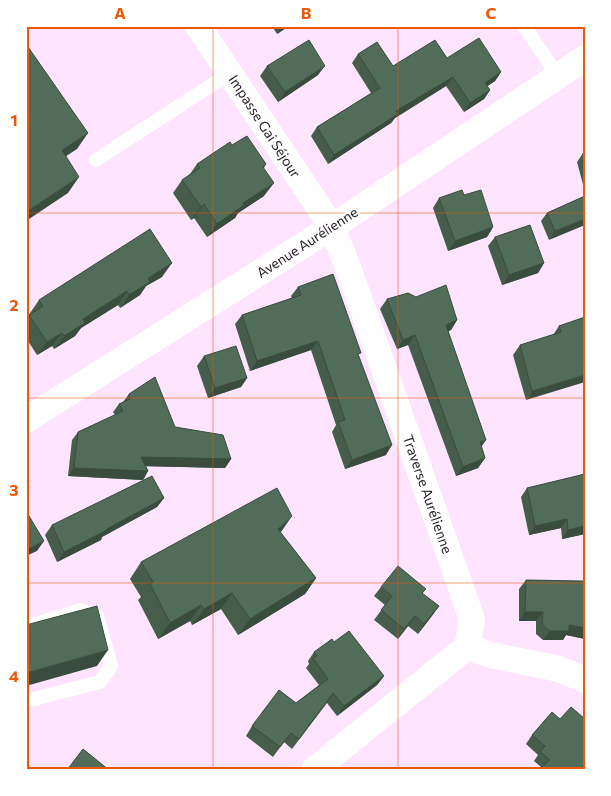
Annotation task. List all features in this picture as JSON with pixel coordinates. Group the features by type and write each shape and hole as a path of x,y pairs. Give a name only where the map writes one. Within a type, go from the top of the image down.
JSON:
{"street":[{"name":"Impasse Gai Séjour","path":"198,26 332,227"},
{"name":"Avenue Aurélienne","path":"26,420 332,227 585,58"},
{"name":"Traverse Aurélienne","path":"332,227 349,270 472,619 467,647"},
{"path":"314,770 467,647 499,657 559,669 585,680"}],"lane":[{"path":"524,26 557,75"},
{"path":"96,160 230,73"},
{"path":"26,626 81,610 97,616 111,666 100,682 26,701"}],"building":[{"path":"479,38 501,72 485,83 490,90 470,103 453,77 396,111 398,114 334,155 317,127 380,88 358,54 377,42 393,66 435,40 447,58"},
{"path":"309,40 325,66 285,92 267,66"},
{"path":"26,44 88,133 62,150 79,177 26,212"},
{"path":"247,136 266,164 263,167 274,183 243,203 244,205 217,224 204,204 201,207 182,180 200,168 197,164 230,142 232,145"},
{"path":"462,190 464,195 481,190 493,227 455,241 439,198"},
{"path":"585,196 585,219 555,231 547,213"},
{"path":"530,225 544,263 509,275 495,237"},
{"path":"150,229 172,263 148,278 150,282 129,295 127,291 83,319 85,323 64,336 62,333 47,342 29,315 43,306 39,300"},
{"path":"333,274 361,353 358,354 392,445 352,460 338,422 345,420 318,341 257,361 242,315 301,295 298,287"},
{"path":"446,285 457,320 446,325 486,440 480,442 485,458 463,467 415,335 403,340 387,299 408,293 416,297"},
{"path":"585,317 585,375 532,391 520,345 561,332 559,326"},
{"path":"236,346 247,378 215,388 204,356"},
{"path":"155,377 175,427 223,435 231,459 141,457 148,471 74,468 78,432 123,411 119,404 130,399 129,394"},
{"path":"585,474 585,526 568,530 567,519 535,526 527,488"},
{"path":"152,476 164,498 64,552 52,525"},
{"path":"277,488 292,516 278,529 316,578 250,619 232,593 204,609 201,605 170,623 150,584 153,582 141,562"},
{"path":"26,511 44,541 26,550"},
{"path":"398,566 426,589 422,593 439,606 424,624 415,616 404,629 381,610 392,596 381,587"},
{"path":"526,580 585,581 585,628 569,625 569,631 550,631 542,625 543,612 525,612"},
{"path":"97,606 108,650 26,673 26,625"},
{"path":"349,631 384,676 344,706 333,693 299,739 291,733 280,747 252,726 279,690 296,703 328,679 313,658 317,656 314,652 332,639 334,642"},
{"path":"571,707 585,719 585,770 538,770 550,760 540,752 545,746 532,735 552,712 560,719"},
{"path":"83,749 109,770 67,770"}]}
